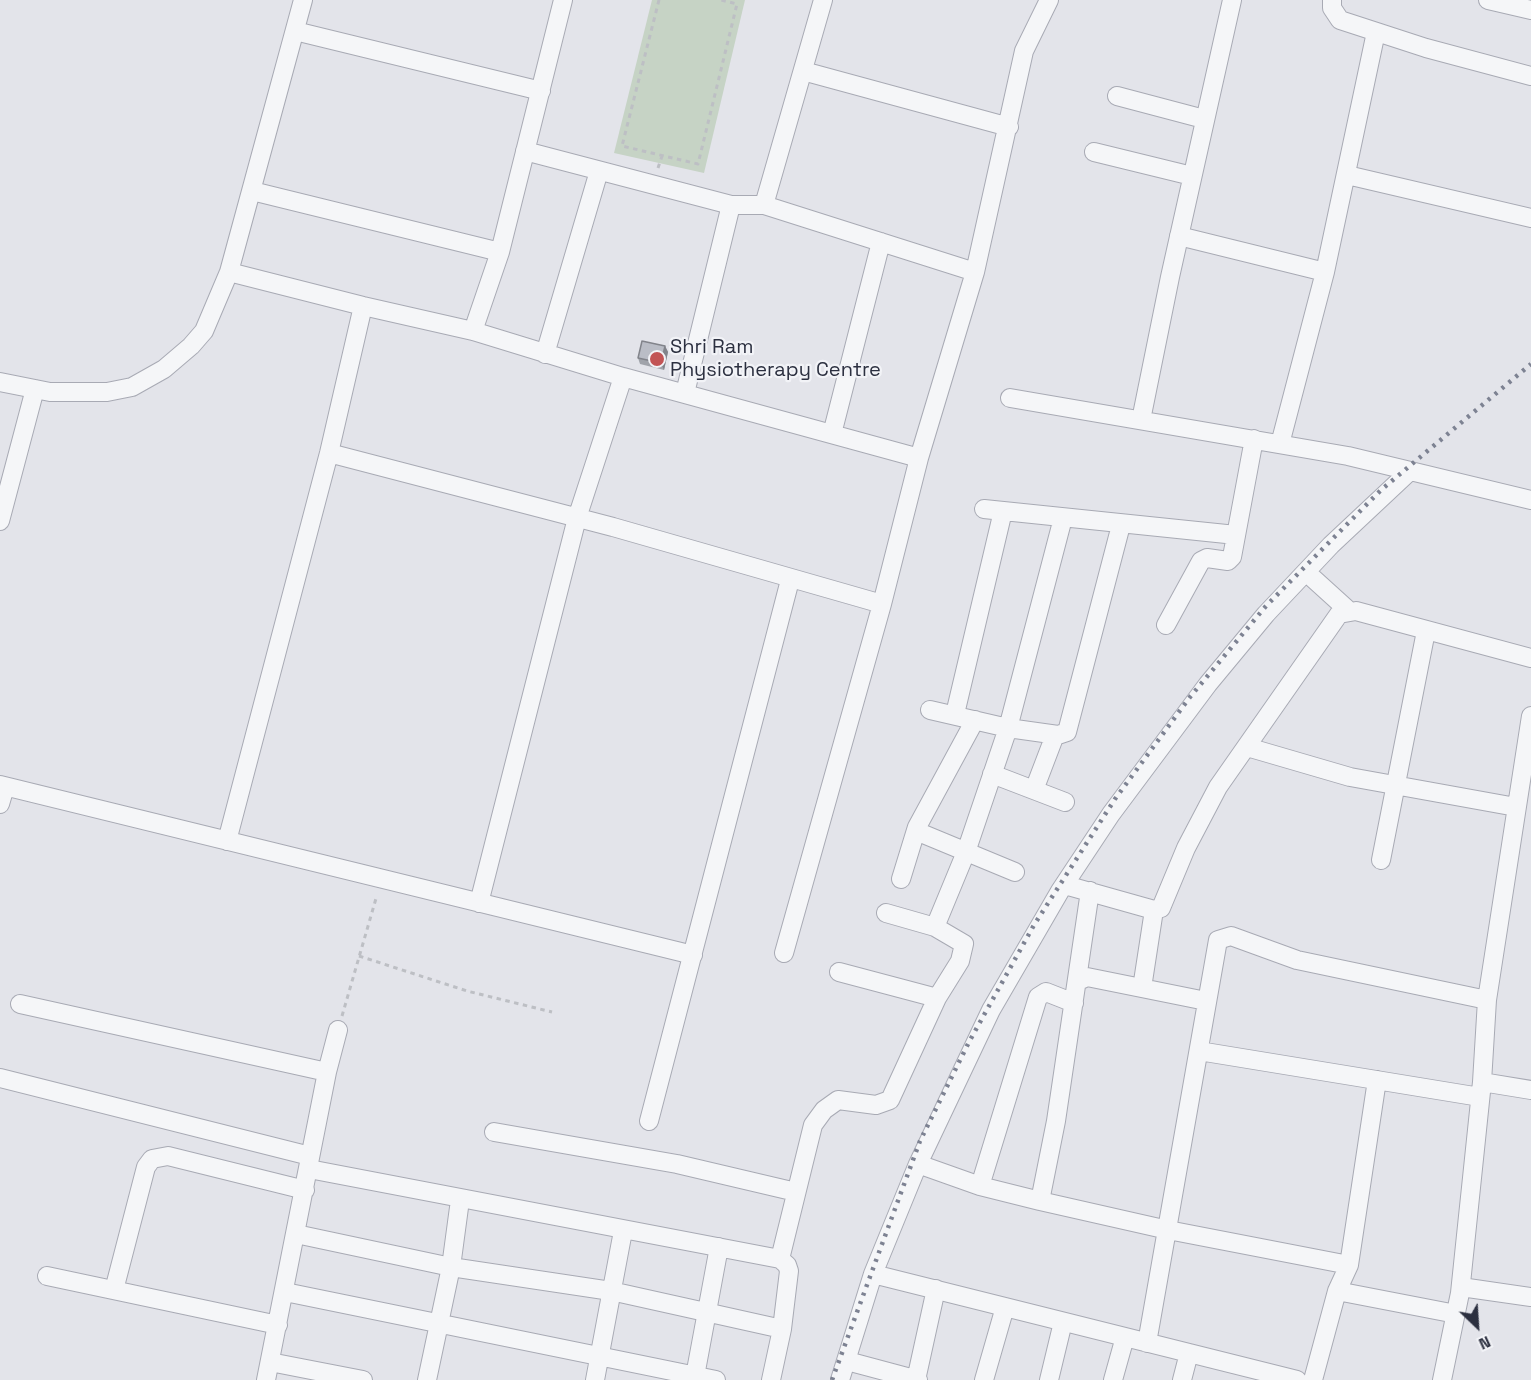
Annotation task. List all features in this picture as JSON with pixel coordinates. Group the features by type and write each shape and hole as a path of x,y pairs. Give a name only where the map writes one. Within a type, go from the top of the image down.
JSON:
{"street":[{"path":"0,382 50,392 107,392 132,387 149,379 191,346 204,331 229,272 303,0"},
{"path":"473,331 500,252 563,0"},
{"path":"764,205 823,0"},
{"path":"784,953 882,604 919,458 975,272 1009,127 1024,51 1049,0"},
{"path":"1141,420 1204,119 1232,0"},
{"path":"1332,0 1332,8 1340,20 1426,48 1531,76"},
{"path":"1488,0 1531,10"},
{"path":"295,32 541,91"},
{"path":"1280,444 1325,272 1376,32"},
{"path":"803,71 1009,127"},
{"path":"1117,96 1204,119"},
{"path":"525,151 731,205 764,205 975,272"},
{"path":"1094,152 1192,176"},
{"path":"545,354 599,171"},
{"path":"1347,176 1531,218"},
{"path":"252,192 500,252"},
{"path":"685,393 731,205"},
{"path":"1179,236 1325,272"},
{"path":"832,434 882,243"},
{"path":"229,272 473,331 623,377 919,458"},
{"path":"228,841 329,453 363,306"},
{"path":"479,903 577,518 623,377"},
{"path":"0,521 35,388"},
{"path":"1010,398 1348,456 1531,500"},
{"path":"1166,625 1199,562 1207,558 1229,561 1232,557 1254,440"},
{"path":"329,453 577,518 789,580 882,604"},
{"path":"840,1380 873,1274 918,1164 991,1010 1065,885 1111,814 1208,684 1266,614 1410,471"},
{"path":"984,509 1121,525 1236,535"},
{"path":"955,714 1003,511"},
{"path":"935,927 966,852 1008,728 1063,518"},
{"path":"930,710 1008,728 1055,735 1062,735 1070,729 1121,525"},
{"path":"1306,572 1349,611 1531,658"},
{"path":"649,1120 789,580"},
{"path":"1065,885 1154,909 1163,905 1202,814 1333,620 1339,614 1349,611"},
{"path":"1381,860 1426,631"},
{"path":"1442,1380 1461,1287 1481,1090 1487,1000 1531,716"},
{"path":"901,879 916,831 975,720"},
{"path":"1034,790 1055,735"},
{"path":"1247,747 1319,769 1396,787 1516,807"},
{"path":"992,774 1065,802"},
{"path":"2,792 228,841 693,954"},
{"path":"916,831 1015,872"},
{"path":"1040,1201 1056,1121 1090,891"},
{"path":"1142,988 1154,909"},
{"path":"780,1259 813,1125 824,1110 842,1099 876,1105 890,1100 937,998 960,961 964,948 962,942 935,927 886,913"},
{"path":"1147,1343 1218,940 1226,936 1297,960 1487,1000"},
{"path":"838,972 937,998"},
{"path":"1078,981 1087,977 1206,1001"},
{"path":"980,1186 1038,996 1046,992 1074,1003"},
{"path":"20,1004 327,1072"},
{"path":"338,1030 327,1072 268,1371 363,1380"},
{"path":"1199,1051 1377,1080 1481,1090 1531,1090"},
{"path":"0,1078 309,1163 460,1200 780,1259 787,1265 789,1271 782,1329 771,1380"},
{"path":"1313,1380 1337,1291 1349,1265 1377,1080"},
{"path":"494,1132 677,1164 796,1192"},
{"path":"114,1290 146,1167 152,1159 168,1156 305,1190"},
{"path":"918,1164 980,1186 1040,1201 1168,1230 1349,1265"},
{"path":"427,1380 451,1267 460,1200"},
{"path":"595,1380 623,1231"},
{"path":"296,1234 451,1267 611,1292 782,1329"},
{"path":"695,1376 719,1247"},
{"path":"873,1274 1189,1353 1243,1373 1297,1380"},
{"path":"47,1276 278,1325"},
{"path":"1461,1287 1531,1297"},
{"path":"847,1361 917,1380 936,1289"},
{"path":"1337,1291 1456,1314"},
{"path":"285,1292 716,1380"},
{"path":"984,1380 1005,1307"},
{"path":"1049,1380 1064,1322"},
{"path":"1113,1380 1125,1337"},
{"path":"1182,1380 1189,1353"}],"path":[{"path":"659,0 621,146 698,164 737,4 721,0"},
{"path":"338,1030 381,879"},
{"path":"359,956 467,991 552,1012"}],"green space":[{"path":"652,0 745,0 704,173 614,153"}],"building":[{"path":"642,341 665,346 661,363 638,358"}],"railway":[{"path":"832,1380 920,1141 969,1042 1034,925 1115,799 1190,697 1266,606 1381,490 1531,364"}],"place":[{"name":"Shri Ram Physiotherapy Centre","path":"657,359"}]}
